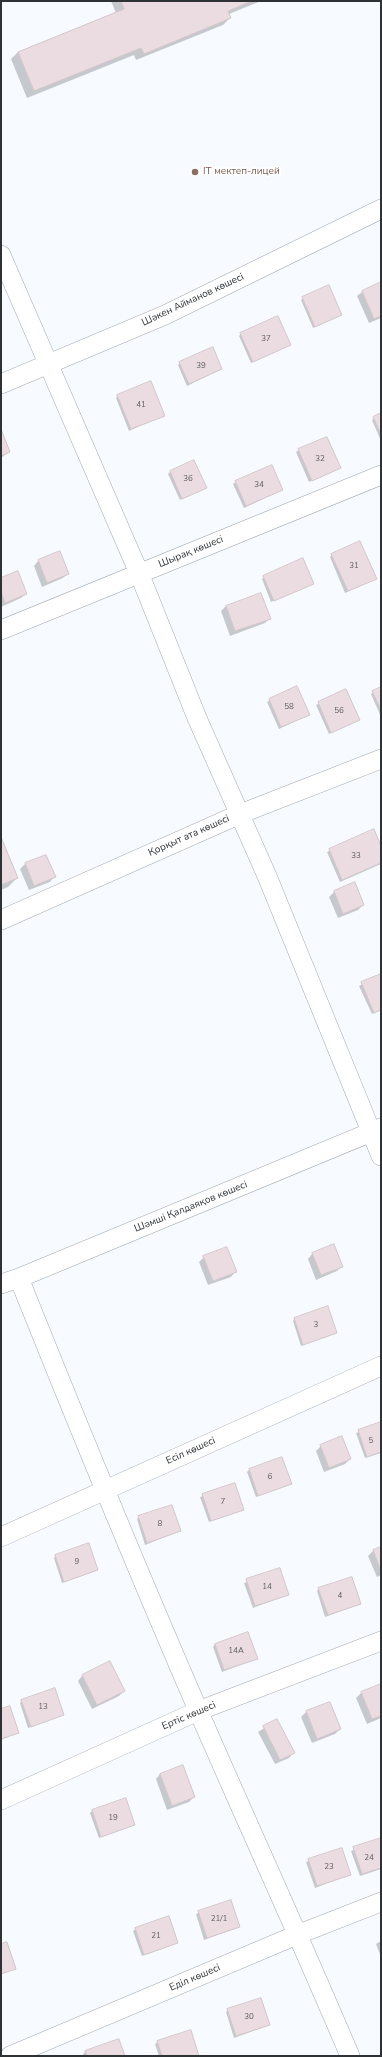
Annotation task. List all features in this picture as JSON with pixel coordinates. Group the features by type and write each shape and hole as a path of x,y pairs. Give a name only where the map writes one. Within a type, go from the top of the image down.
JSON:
{"street":[{"name":"Шәкен Айманов көшесі","path":"1,384 165,315 381,209"},
{"path":"1,255 138,573 197,718 268,876 376,1130 381,1156"},
{"name":"Шырақ көшесі","path":"1,630 381,475"},
{"name":"Қорқыт ата көшесі","path":"1,920 240,814 381,760"},
{"name":"Шәмші Қалдаяқов көшесі","path":"1,1284 19,1278 376,1130"},
{"path":"19,1278 104,1490 198,1711 299,1934 350,2056"},
{"name":"Есіл көшесі","path":"1,1537 381,1366"},
{"name":"Ертіс көшесі","path":"1,1800 198,1711 381,1641"},
{"name":"Еділ көшесі","path":"10,2056 299,1934 381,1902"}],"building":[{"path":"121,1 252,1 228,11 231,18 144,54 141,48 34,91 18,52 124,9"},
{"path":"381,282 381,316 374,319 362,291"},
{"path":"329,285 342,315 315,327 302,297"},
{"path":"278,316 291,345 253,362 240,333"},
{"path":"213,347 222,369 189,384 179,362"},
{"path":"151,381 165,416 131,429 117,395"},
{"path":"381,413 381,434 373,417"},
{"path":"1,429 10,452 1,456"},
{"path":"327,437 341,468 312,481 298,449"},
{"path":"194,460 207,488 182,499 170,471"},
{"path":"272,465 283,490 246,506 235,481"},
{"path":"360,541 377,579 348,591 331,554"},
{"path":"60,551 69,574 47,583 38,560"},
{"path":"303,558 314,584 274,601 263,576"},
{"path":"18,571 27,594 5,603 1,592 1,578"},
{"path":"261,593 271,619 235,631 226,606"},
{"path":"297,686 310,715 281,727 269,699"},
{"path":"381,687 381,710 372,691"},
{"path":"346,689 360,720 331,733 318,702"},
{"path":"374,829 381,846 381,863 342,880 329,849"},
{"path":"1,837 18,878 1,885"},
{"path":"46,855 56,877 34,886 25,863"},
{"path":"355,882 364,905 343,914 334,891"},
{"path":"381,974 381,1010 374,1013 361,982"},
{"path":"334,1244 343,1267 321,1275 312,1253"},
{"path":"227,1247 237,1272 213,1281 203,1256"},
{"path":"328,1306 337,1333 303,1345 294,1318"},
{"path":"381,1422 381,1452 367,1457 358,1430"},
{"path":"342,1436 351,1459 329,1468 320,1445"},
{"path":"282,1457 292,1484 258,1496 249,1469"},
{"path":"235,1483 244,1510 211,1521 202,1494"},
{"path":"172,1505 181,1531 147,1543 138,1516"},
{"path":"89,1543 98,1570 64,1582 55,1555"},
{"path":"381,1547 381,1571 373,1550"},
{"path":"280,1568 289,1595 255,1606 246,1579"},
{"path":"352,1577 361,1604 328,1615 318,1588"},
{"path":"248,1632 258,1659 224,1670 215,1644"},
{"path":"110,1661 125,1691 97,1705 82,1675"},
{"path":"381,1684 381,1716 372,1719 361,1692"},
{"path":"55,1688 64,1715 31,1727 21,1700"},
{"path":"330,1702 341,1729 317,1739 306,1711"},
{"path":"10,1706 19,1733 1,1739 1,1709"},
{"path":"277,1719 295,1753 280,1760 263,1726"},
{"path":"183,1765 195,1797 172,1806 160,1774"},
{"path":"126,1798 135,1825 101,1837 92,1810"},
{"path":"381,1838 381,1868 362,1874 353,1847"},
{"path":"342,1848 351,1875 317,1886 308,1859"},
{"path":"231,1900 240,1927 207,1938 198,1911"},
{"path":"169,1916 178,1943 144,1955 135,1928"},
{"path":"7,1942 16,1969 1,1974 1,1944"},
{"path":"261,1998 270,2025 236,2036 227,2009"},
{"path":"191,2030 199,2056 162,2056 157,2041"},
{"path":"119,2039 125,2056 87,2056 85,2051"}],"place":[{"name":"IT мектеп-лицей","path":"195,172"}]}
